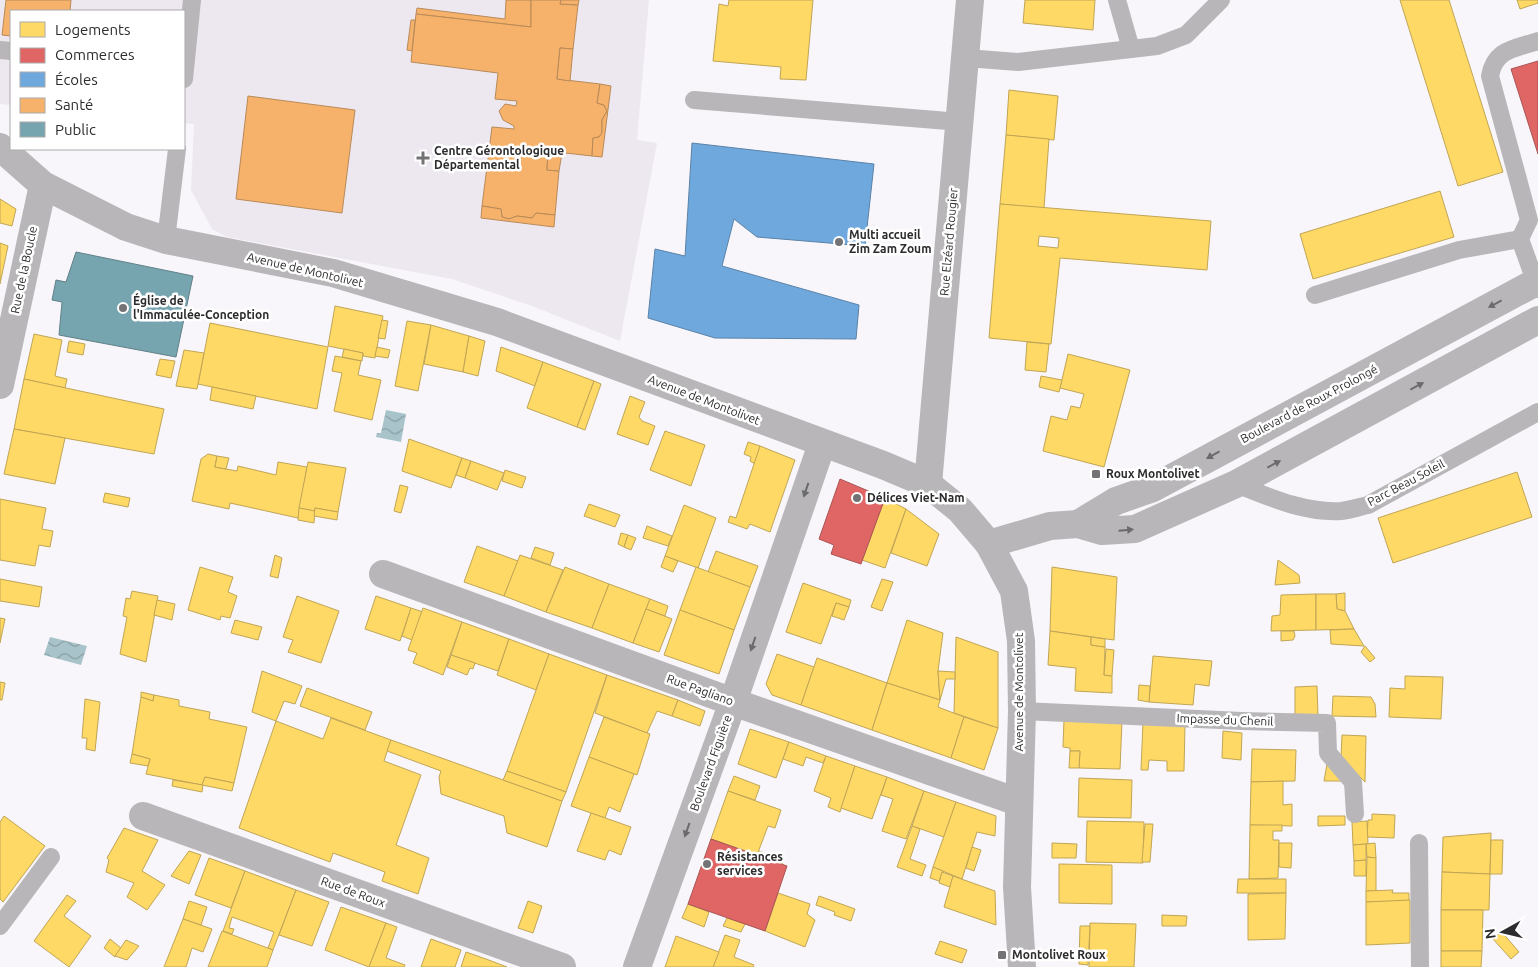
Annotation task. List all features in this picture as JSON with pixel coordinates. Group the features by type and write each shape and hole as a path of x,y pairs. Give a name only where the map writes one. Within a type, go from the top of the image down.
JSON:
{"street":[{"name":"Rue Elzéard Rougier","path":"928,484 970,0"},
{"name":"Avenue de Montolivet","path":"0,147 43,184 126,227 166,240 333,273 497,322 883,465 928,484 960,510 989,544 1014,591 1021,641 1022,711 1017,887 1022,967"},
{"name":"Rue de la Boucle","path":"0,385 43,184"},
{"name":"Boulevard de Roux Prolongé","path":"1078,524 1116,501 1153,488 1537,284"},
{"name":"Boulevard de Roux Prolongé","path":"989,544 1045,527 1078,524 1102,532 1135,529 1236,484 1538,320"},
{"name":"Boulevard Figuière","path":"636,967 733,702 822,444"},
{"name":"Rue Pagliano","path":"383,574 733,702 1018,802"},
{"name":"Rue de Roux","path":"143,816 562,967"}],"lane":[{"path":"185,66 192,0"},
{"path":"1118,0 1131,49"},
{"path":"966,58 1018,62 1156,46 1186,35 1221,0"},
{"path":"1537,284 1520,239 1529,220 1490,76 1492,64 1503,52 1538,41"},
{"path":"694,100 960,122"},
{"path":"166,240 176,150"},
{"path":"1315,295 1459,250 1520,239"},
{"name":"Parc Beau Soleil","path":"1236,484 1279,501 1310,509 1342,511 1368,505 1538,412"},
{"name":"Impasse du Chenil","path":"1022,711 1327,723 1328,753 1353,782 1355,814"},
{"path":"1419,843 1420,967"},
{"path":"0,926 51,857"}],"shaded area":[{"name":"Centre Gérontologique Départemental","path":"0,0 649,0 637,140 657,143 620,341 532,306 452,279 227,237 212,229 191,190 194,124 185,123 185,10 10,10 10,105 0,104"}],"water":[{"path":"386,410 406,414 401,442 376,437 377,433 381,433"},
{"path":"50,637 87,646 81,665 44,655"}],"building: Logements":[{"path":"729,0 813,0 806,80 780,79 781,67 713,61 719,4 728,6"},
{"path":"1025,0 1095,0 1093,30 1023,23"},
{"path":"1400,0 1449,0 1503,172 1458,186"},
{"path":"1517,0 1538,0 1538,3 1520,9"},
{"path":"1009,90 1058,96 1054,140 1006,135"},
{"path":"1006,135 1049,139 1044,208 1000,204"},
{"path":"1440,191 1454,237 1313,279 1300,234"},
{"path":"0,199 16,209 12,226 0,223"},
{"path":"1000,204 1211,221 1207,270 1060,258 1051,344 989,338","holes":["1039,236 1059,238 1058,248 1038,246"]},
{"path":"0,243 8,246 0,284"},
{"path":"335,306 383,316 375,358 363,356 363,353 328,346"},
{"path":"382,320 388,321 385,339 378,338"},
{"path":"407,321 431,325 418,391 395,386"},
{"path":"210,323 328,347 317,409 198,384"},
{"path":"431,325 469,336 463,372 424,364"},
{"path":"34,334 62,340 55,376 67,379 65,388 24,379"},
{"path":"469,336 485,341 478,376 463,372"},
{"path":"69,341 85,344 83,355 67,352"},
{"path":"1027,342 1049,344 1046,372 1025,370"},
{"path":"377,347 390,350 388,358 375,356"},
{"path":"501,347 543,362 535,386 496,371"},
{"path":"344,349 363,353 362,361 342,357"},
{"path":"184,350 204,353 197,389 176,386"},
{"path":"1068,354 1130,370 1104,467 1043,451 1051,416 1067,420 1071,406 1080,408 1084,394 1060,388"},
{"path":"335,356 361,361 358,375 381,380 372,420 334,411 342,373 332,371"},
{"path":"160,359 175,361 171,378 156,375"},
{"path":"543,362 594,381 577,427 527,408"},
{"path":"1041,376 1062,380 1059,392 1039,387"},
{"path":"24,379 164,409 154,454 14,429"},
{"path":"594,381 601,384 585,430 577,427"},
{"path":"212,387 256,396 253,409 210,400"},
{"path":"630,396 645,402 639,417 642,421 655,426 648,445 617,434"},
{"path":"14,429 65,438 55,484 4,474"},
{"path":"665,431 705,445 691,486 650,470"},
{"path":"409,439 462,458 451,488 402,471"},
{"path":"748,442 760,446 755,464 750,461 751,457 744,454"},
{"path":"760,446 795,460 770,532 750,524 747,529 728,522 730,516 736,518"},
{"path":"208,454 217,456 215,467 237,471 238,466 276,475 278,462 307,467 298,518 230,503 229,509 192,501 201,459"},
{"path":"217,456 229,458 226,469 215,467"},
{"path":"462,458 471,461 465,478 456,475"},
{"path":"471,461 504,473 497,490 465,478"},
{"path":"308,462 346,468 338,512 315,508 315,511 299,508"},
{"path":"505,470 526,477 522,488 502,481"},
{"path":"1517,472 1532,517 1393,563 1378,518"},
{"path":"400,485 408,487 401,513 394,511"},
{"path":"105,493 130,498 128,507 103,502"},
{"path":"885,498 906,509 885,568 862,560"},
{"path":"0,499 46,508 42,529 53,531 50,547 39,545 35,566 0,560"},
{"path":"589,504 620,515 615,527 584,516"},
{"path":"684,505 716,518 698,568 665,556"},
{"path":"299,508 315,511 314,523 298,520"},
{"path":"315,508 338,512 337,520 314,516"},
{"path":"906,509 939,534 927,566 891,553"},
{"path":"647,526 672,536 668,546 643,538"},
{"path":"621,533 628,535 624,547 618,544"},
{"path":"628,535 636,538 631,550 624,547"},
{"path":"477,546 518,561 504,596 464,582"},
{"path":"535,547 554,553 550,565 531,558"},
{"path":"716,551 758,566 750,587 708,572"},
{"path":"275,555 282,558 278,578 270,576"},
{"path":"520,555 563,570 546,612 504,596"},
{"path":"665,556 678,561 673,572 661,567"},
{"path":"1278,560 1299,575 1300,583 1275,585"},
{"path":"200,567 233,577 228,592 237,596 230,618 221,616 220,620 188,610"},
{"path":"565,567 609,584 592,628 546,612"},
{"path":"696,567 750,587 734,630 680,610"},
{"path":"1052,567 1117,577 1114,640 1050,631"},
{"path":"0,579 42,587 39,607 0,601"},
{"path":"882,579 893,582 882,611 871,607"},
{"path":"803,583 851,600 849,607 836,603 821,644 786,632"},
{"path":"609,584 650,599 633,643 592,628"},
{"path":"132,591 158,596 146,662 120,654 127,617 123,616 126,598 130,599"},
{"path":"1345,593 1345,611 1337,609 1336,594"},
{"path":"1316,594 1316,630 1271,631 1272,616 1280,615 1281,595"},
{"path":"1316,594 1336,594 1337,609 1345,611 1354,629 1316,630"},
{"path":"297,596 339,611 321,663 288,652 293,640 283,637"},
{"path":"376,596 411,608 400,641 365,629"},
{"path":"650,599 668,606 665,616 646,609"},
{"path":"157,600 175,604 172,620 154,615"},
{"path":"836,603 849,607 844,620 832,616"},
{"path":"411,608 423,612 412,640 402,636"},
{"path":"423,608 462,622 443,675 413,663 417,653 408,650"},
{"path":"646,609 672,619 659,652 633,643"},
{"path":"680,610 734,630 719,674 664,655"},
{"path":"0,618 5,619 0,643"},
{"path":"235,620 262,627 258,640 231,633"},
{"path":"907,620 943,633 938,671 940,700 887,683"},
{"path":"462,622 509,639 498,671 451,655"},
{"path":"1354,629 1364,646 1331,644 1330,630"},
{"path":"1050,631 1091,637 1091,645 1105,647 1104,675 1112,676 1112,693 1075,691 1076,668 1048,665"},
{"path":"1281,631 1294,631 1295,636 1293,640 1281,641"},
{"path":"956,637 998,652 998,728 954,713"},
{"path":"1091,637 1105,639 1105,647 1091,645"},
{"path":"509,639 549,654 536,690 497,675"},
{"path":"1365,646 1375,658 1370,662 1361,652"},
{"path":"1106,649 1114,650 1112,676 1104,675"},
{"path":"549,654 607,675 566,792 507,771"},
{"path":"777,654 814,667 801,705 772,695 766,684"},
{"path":"451,655 475,663 473,669 470,668 467,675 447,667"},
{"path":"1153,656 1212,661 1209,686 1195,684 1193,705 1149,702"},
{"path":"817,658 887,683 872,730 801,705"},
{"path":"262,671 302,686 295,704 284,701 276,721 252,712"},
{"path":"938,671 955,672 955,679 946,679 940,700"},
{"path":"607,675 678,700 672,716 657,711 647,733 595,713"},
{"path":"1405,676 1443,677 1441,719 1389,717 1390,688 1405,689"},
{"path":"0,682 5,683 2,700 0,700"},
{"path":"887,683 940,700 938,707 964,717 951,758 872,730"},
{"path":"1139,685 1150,686 1149,702 1138,700"},
{"path":"1317,686 1318,716 1295,716 1295,687"},
{"path":"307,688 372,712 365,730 300,706"},
{"path":"141,692 154,695 153,701 141,697"},
{"path":"154,695 179,700 179,706 210,712 209,719 247,727 234,783 205,777 202,785 146,774 150,759 132,754 141,697 153,701"},
{"path":"1333,696 1371,697 1375,704 1376,717 1332,716"},
{"path":"85,699 100,702 95,751 86,749 87,738 82,738"},
{"path":"678,700 705,711 700,726 672,716"},
{"path":"604,717 650,734 637,775 589,757"},
{"path":"964,717 998,728 984,770 951,758"},
{"path":"331,718 391,740 384,761 421,775 396,845 429,858 418,894 382,881 385,872 333,853 330,862 239,828 276,721 323,739"},
{"path":"1064,719 1122,721 1120,769 1079,768 1080,751 1070,751 1070,748 1063,747"},
{"path":"1143,722 1185,724 1184,771 1167,771 1167,761 1149,760 1148,770 1141,770"},
{"path":"750,729 789,742 776,778 738,764"},
{"path":"1223,731 1242,733 1241,760 1222,758"},
{"path":"1342,735 1366,736 1365,782 1341,758"},
{"path":"391,740 562,801 547,847 507,833 504,816 441,794 439,777 441,771 387,751"},
{"path":"789,742 826,756 823,763 806,757 803,766 783,759"},
{"path":"1252,749 1296,750 1295,781 1251,782"},
{"path":"1070,751 1080,751 1079,768 1069,768"},
{"path":"132,754 150,759 148,766 130,763"},
{"path":"826,756 855,766 840,812 828,807 831,798 814,791"},
{"path":"589,757 634,774 620,812 609,807 605,818 571,806"},
{"path":"1327,764 1342,781 1324,781"},
{"path":"855,766 887,777 872,819 841,808"},
{"path":"507,771 566,792 562,801 503,780"},
{"path":"734,776 760,786 755,800 728,791"},
{"path":"205,777 234,783 232,791 202,785"},
{"path":"887,777 924,791 906,839 882,831 893,799 881,795"},
{"path":"1079,778 1132,780 1131,818 1078,817"},
{"path":"173,780 203,785 202,792 172,786"},
{"path":"1283,781 1283,805 1292,804 1292,826 1250,825 1251,782"},
{"path":"728,791 781,810 775,828 768,826 757,855 711,839"},
{"path":"924,791 956,802 944,837 912,826"},
{"path":"956,802 996,816 995,836 977,832 962,879 933,867"},
{"path":"591,813 631,827 621,855 609,850 605,860 577,851"},
{"path":"1372,814 1395,815 1394,838 1367,837 1368,820 1372,820"},
{"path":"4,816 45,846 3,902 0,899 0,822"},
{"path":"1318,816 1345,816 1345,825 1318,826"},
{"path":"1087,821 1144,822 1143,863 1086,862"},
{"path":"1367,821 1368,844 1353,845 1352,822"},
{"path":"1145,824 1153,824 1150,862 1142,862"},
{"path":"1250,825 1282,825 1282,831 1273,831 1273,840 1279,840 1278,878 1249,879"},
{"path":"912,826 920,829 910,859 926,865 922,876 897,867"},
{"path":"124,828 158,840 142,871 165,885 147,910 127,897 134,883 106,872 109,860 107,858"},
{"path":"1491,833 1490,874 1442,872 1443,837"},
{"path":"1491,840 1503,840 1502,874 1490,874"},
{"path":"1052,843 1077,844 1076,858 1052,858"},
{"path":"1279,843 1292,843 1291,868 1279,867"},
{"path":"1375,843 1376,858 1367,857 1366,844"},
{"path":"1366,844 1366,860 1354,861 1353,845"},
{"path":"972,847 981,850 974,871 966,868"},
{"path":"189,851 201,855 189,884 171,876"},
{"path":"759,851 784,860 782,864 757,855"},
{"path":"1367,857 1376,858 1376,891 1366,891"},
{"path":"209,858 245,871 231,908 195,895"},
{"path":"1366,860 1366,876 1354,876 1354,861"},
{"path":"1059,864 1112,865 1112,904 1059,903"},
{"path":"933,867 943,871 939,881 930,878"},
{"path":"245,871 296,890 273,950 268,948 274,932 232,917 229,928 234,929 232,934 223,931"},
{"path":"942,872 953,876 950,887 939,883"},
{"path":"1442,872 1490,874 1489,910 1441,910"},
{"path":"953,876 995,891 996,925 944,907"},
{"path":"1238,879 1286,879 1286,893 1237,893"},
{"path":"296,890 329,902 312,946 279,935"},
{"path":"1393,890 1392,893 1409,893 1409,901 1366,902 1366,891"},
{"path":"778,893 810,904 807,914 815,920 805,947 765,931"},
{"path":"1286,893 1285,939 1248,940 1248,894"},
{"path":"67,895 76,901 64,916 91,936 69,967 34,941"},
{"path":"819,896 855,909 851,921 834,915 835,912 816,905"},
{"path":"1410,900 1410,943 1366,945 1366,902"},
{"path":"189,901 207,907 201,925 183,919"},
{"path":"528,901 542,906 533,933 518,928"},
{"path":"688,904 709,912 704,927 682,918"},
{"path":"341,907 386,923 369,967 325,950"},
{"path":"1441,910 1483,910 1482,951 1441,951"},
{"path":"1162,915 1187,916 1186,926 1162,926"},
{"path":"727,918 745,924 741,932 723,926"},
{"path":"183,919 212,929 203,952 192,948 186,967 164,967"},
{"path":"386,923 397,927 386,958 405,965 404,967 369,967"},
{"path":"1090,923 1136,924 1134,967 1089,967"},
{"path":"1080,926 1090,926 1088,965 1079,964"},
{"path":"222,931 273,950 267,967 208,967"},
{"path":"1501,931 1519,952 1511,959 1493,939"},
{"path":"725,935 740,940 734,957 754,965 753,967 713,967"},
{"path":"676,936 719,952 713,967 665,967"},
{"path":"110,939 121,948 115,957 104,948"},
{"path":"431,939 461,950 455,967 421,967"},
{"path":"126,940 139,946 127,960 115,956"},
{"path":"940,941 967,950 962,963 935,954"},
{"path":"1441,951 1482,951 1481,967 1441,967"},
{"path":"466,952 486,959 507,967 461,967"}],"building: Commerces":[{"path":"1538,61 1538,154 1511,69"},
{"path":"840,479 885,498 861,564 831,554 834,545 819,539"},
{"path":"711,839 787,866 765,931 688,904"}],"building: Écoles":[{"name":"Multi accueil Zim Zam Zoum","path":"692,143 874,164 865,246 757,237 734,219 722,266 859,305 856,339 715,338 648,318 655,249 685,256"}],"building: Santé":[{"path":"6,0 71,0 70,10 10,10 10,36 2,35"},
{"path":"506,0 531,0 531,27 416,14 417,8 505,19"},
{"path":"531,0 561,0 560,4 578,5 573,49 560,48 557,79 600,84 597,103 604,105 607,111 602,120 602,133 599,137 593,138 592,156 548,151 547,170 559,171 555,215 536,213 532,218 517,216 509,219 502,217 501,209 482,206 492,127 514,129 514,126 503,120 499,111 505,104 516,106 517,101 495,99 498,73 411,62 416,14 531,27"},
{"path":"561,0 579,0 578,5 560,4"},
{"path":"411,20 415,20 412,51 407,50"},
{"path":"560,48 573,49 570,81 557,79"},
{"path":"600,84 611,86 602,157 592,156 593,138 599,137 602,133 602,120 607,111 604,105 597,103"},
{"path":"248,96 355,110 342,213 236,199"},
{"path":"548,151 562,153 559,171 547,170"},
{"path":"482,206 501,209 502,217 509,219 517,216 532,218 536,213 555,215 554,227 481,218"}],"building: Public":[{"name":"Église de l'Immaculée-Conception","path":"76,252 193,276 176,357 59,335 62,302 52,300 56,280 66,282"}],"place":[{"name":"Centre Gérontologique Départemental","path":"423,158"},
{"name":"Multi accueil Zim Zam Zoum","path":"839,242"},
{"name":"Église de l'Immaculée-Conception","path":"123,308"},
{"name":"Roux Montolivet","path":"1096,474"},
{"name":"Délices Viet-Nam","path":"857,498"},
{"name":"Résistances services","path":"707,864"},
{"name":"Montolivet Roux","path":"1002,955"}]}
